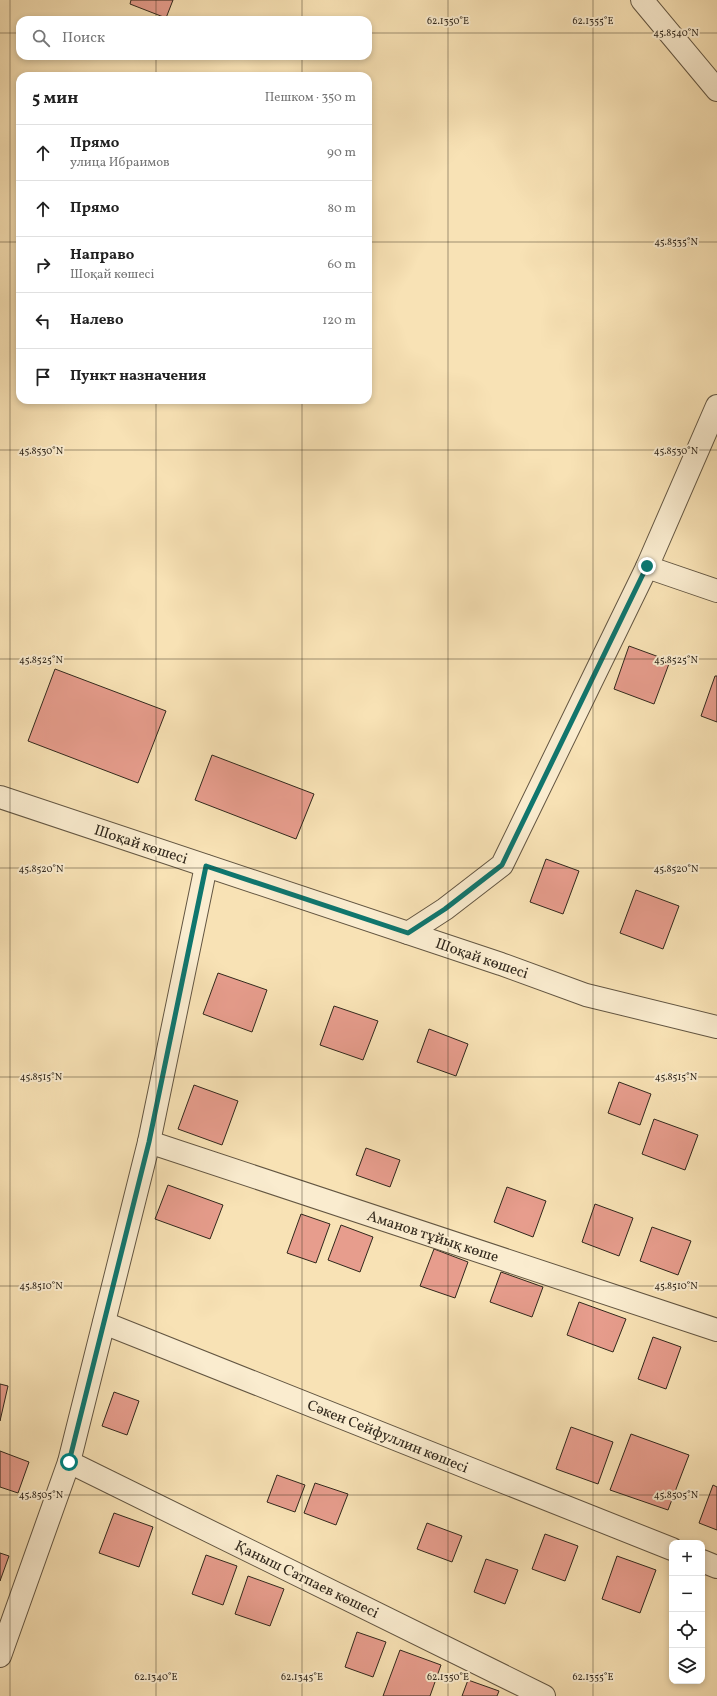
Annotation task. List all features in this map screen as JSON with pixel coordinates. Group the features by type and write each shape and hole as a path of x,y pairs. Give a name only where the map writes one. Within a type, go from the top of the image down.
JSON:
{"street":[{"path":"642,0 717,90"},
{"path":"408,933 445,909 502,865 647,566 717,406"},
{"path":"647,566 717,591"},
{"name":"Шоқай көшесі","path":"0,797 501,964 586,995 717,1027"},
{"path":"0,1656 69,1462 149,1142 206,866"},
{"name":"Аманов тұйық көше","path":"149,1142 717,1330"},
{"name":"Сәкен Сейфуллин көшесі","path":"104,1323 669,1548"},
{"name":"Қаныш Сатпаев көшесі","path":"69,1462 544,1696"},
{"path":"705,1562 717,1567"}],"building":[{"path":"131,0 173,0 167,16 161,16 130,4"},
{"path":"629,646 670,661 654,704 614,689"},
{"path":"55,669 166,711 138,783 28,741"},
{"path":"715,676 717,676 717,722 701,716"},
{"path":"212,755 314,794 296,839 195,800"},
{"path":"546,859 579,871 563,914 530,902"},
{"path":"636,890 679,906 663,949 620,933"},
{"path":"218,973 267,990 252,1032 203,1014"},
{"path":"334,1006 378,1021 363,1060 320,1045"},
{"path":"429,1029 468,1044 456,1076 417,1062"},
{"path":"619,1082 651,1094 640,1125 608,1113"},
{"path":"194,1085 238,1101 222,1145 178,1129"},
{"path":"654,1119 698,1135 685,1170 642,1154"},
{"path":"366,1148 400,1160 390,1187 356,1175"},
{"path":"168,1185 223,1205 210,1239 155,1219"},
{"path":"507,1187 546,1201 533,1237 494,1222"},
{"path":"595,1204 633,1218 619,1256 582,1242"},
{"path":"301,1214 330,1224 316,1263 287,1253"},
{"path":"341,1225 373,1237 360,1272 328,1260"},
{"path":"652,1227 691,1241 678,1275 640,1261"},
{"path":"434,1249 468,1262 455,1298 420,1286"},
{"path":"501,1272 543,1287 532,1317 490,1302"},
{"path":"579,1302 626,1319 613,1352 567,1335"},
{"path":"653,1337 681,1347 666,1389 638,1379"},
{"path":"0,1384 8,1386 0,1421"},
{"path":"114,1392 139,1401 127,1435 102,1426"},
{"path":"571,1427 613,1442 598,1484 556,1469"},
{"path":"631,1434 689,1455 668,1510 610,1490"},
{"path":"0,1451 29,1462 18,1493 0,1487"},
{"path":"277,1475 305,1485 295,1512 267,1502"},
{"path":"315,1483 348,1494 336,1525 304,1513"},
{"path":"713,1485 717,1487 717,1530 699,1523"},
{"path":"114,1513 153,1527 139,1567 99,1553"},
{"path":"427,1523 462,1536 452,1562 417,1549"},
{"path":"545,1534 578,1546 565,1581 532,1569"},
{"path":"0,1553 9,1556 0,1581"},
{"path":"206,1555 237,1566 223,1605 192,1594"},
{"path":"617,1556 656,1570 640,1613 602,1599"},
{"path":"486,1559 518,1570 505,1604 474,1592"},
{"path":"248,1576 284,1589 270,1626 235,1614"},
{"path":"357,1632 386,1642 373,1677 345,1667"},
{"path":"400,1650 441,1665 430,1696 383,1696"},
{"path":"468,1680 499,1691 497,1696 462,1696"}],"route":[{"path":"69,1462 149,1142 206,866 408,933 445,909 502,865 647,566"}]}
